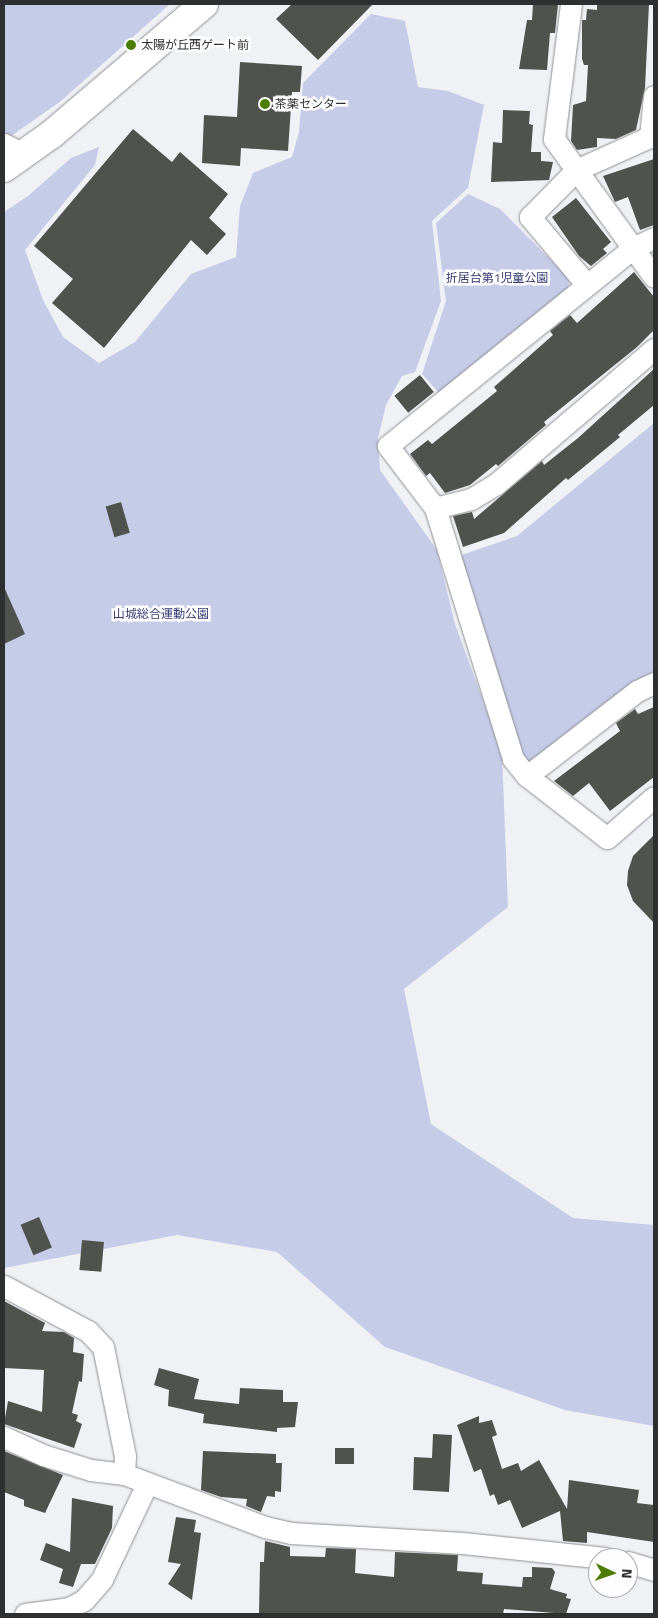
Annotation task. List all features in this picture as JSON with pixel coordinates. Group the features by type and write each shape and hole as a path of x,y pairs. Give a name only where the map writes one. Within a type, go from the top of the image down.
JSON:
{"street":[{"path":"11,155 204,4"},
{"path":"571,4 554,140 654,277"},
{"path":"587,285 530,217 576,170 652,136 654,96"},
{"path":"654,238 633,248 388,446 435,508 513,759 528,776 607,838 654,797"},
{"path":"435,508 471,499 496,484 654,349"},
{"path":"528,776 637,691 654,683"},
{"path":"4,1286 88,1331 103,1347 125,1456 124,1474"},
{"path":"4,1437 43,1455 92,1470 124,1474 265,1527 290,1533 463,1543 588,1556"},
{"path":"25,1614 69,1608 84,1600 102,1579 147,1484"},
{"path":"638,1565 654,1570"}],"green space":[{"path":"4,4 170,4 61,101 4,141"},
{"name":"山城総合運動公園","path":"371,14 405,21 418,87 448,91 484,105 468,188 432,221 441,301 415,372 402,376 386,405 378,438 380,470 437,550 455,624 499,744 450,559 517,536 654,423 654,683 527,776 502,753 508,907 404,989 431,1124 573,1218 654,1225 654,1426 565,1410 385,1347 277,1252 177,1235 4,1268 4,212 28,196 71,158 99,147 95,165 25,250 43,300 63,337 99,363 135,342 191,274 236,257 240,206 253,173 292,157 299,132 303,83"},
{"name":"折居台第1児童公園","path":"468,194 500,209 570,279 567,292 439,393 422,374 446,301 436,223"}],"building":[{"path":"292,4 373,4 318,60 276,19"},
{"path":"533,4 558,4 555,33 550,33 547,70 519,69 527,20 532,20"},
{"path":"597,4 649,4 645,88 636,130 616,139 597,138 597,147 577,150 571,141 573,105 586,101 588,65 584,65 582,59 582,20 586,20 587,9 597,10"},
{"name":"茶薬センター","path":"240,62 302,66 300,92 292,92 288,151 241,148 240,166 202,163 204,115 237,117"},
{"path":"503,110 530,111 529,124 533,125 531,152 541,152 541,161 553,162 549,180 491,182 493,142 502,143"},
{"path":"133,129 172,162 180,152 228,194 209,218 226,234 207,255 191,240 104,348 52,303 73,279 34,246"},
{"path":"654,159 654,225 640,230 628,197 615,202 603,176"},
{"path":"576,198 611,242 603,249 607,253 591,266 579,256 552,217"},
{"path":"634,272 654,297 654,330 637,347 544,422 546,425 498,466 496,464 470,485 445,493 430,473 426,476 410,454 428,440 432,444 497,391 494,387 553,335 550,331 570,315 577,323"},
{"path":"654,369 654,405 618,435 620,437 568,480 566,478 504,533 463,547 453,516 472,512 474,519 542,461 544,465 578,438"},
{"path":"420,375 434,392 408,413 394,396"},
{"path":"121,502 130,533 114,537 106,506"},
{"path":"4,587 25,634 4,644"},
{"path":"654,707 654,777 610,811 589,783 573,796 554,781 620,731 616,723 635,709 638,714"},
{"path":"654,835 654,923 633,901 627,885 628,871 633,856"},
{"path":"39,1217 52,1247 33,1255 21,1225"},
{"path":"82,1240 104,1242 101,1272 79,1270"},
{"path":"4,1301 45,1323 42,1331 64,1332 74,1338 73,1352 84,1354 82,1382 79,1381 72,1413 78,1415 76,1421 82,1424 74,1448 4,1424 8,1401 42,1412 44,1370 4,1368"},
{"path":"159,1368 199,1379 194,1399 239,1404 240,1388 283,1390 283,1402 298,1402 295,1427 277,1428 277,1432 203,1423 204,1414 168,1406 169,1390 154,1385"},
{"path":"479,1416 479,1423 492,1420 497,1435 492,1437 502,1469 518,1463 521,1471 539,1460 567,1509 569,1480 639,1490 637,1503 654,1505 654,1542 587,1532 587,1543 563,1541 560,1511 522,1528 510,1500 498,1505 494,1494 490,1496 481,1469 474,1472 457,1425"},
{"path":"433,1434 452,1435 449,1492 413,1490 414,1457 432,1458"},
{"path":"335,1448 354,1448 354,1464 335,1464"},
{"path":"4,1451 63,1475 45,1513 24,1506 24,1500 4,1492"},
{"path":"203,1451 276,1454 276,1463 282,1463 281,1492 275,1491 275,1497 267,1496 261,1512 246,1506 247,1499 221,1497 201,1490"},
{"path":"72,1498 113,1506 112,1528 95,1564 81,1564 73,1587 59,1583 63,1569 40,1560 46,1543 70,1552"},
{"path":"176,1517 196,1520 194,1532 201,1533 192,1600 168,1584 181,1564 168,1562"},
{"path":"265,1541 290,1547 290,1556 325,1557 326,1548 356,1549 355,1573 394,1577 395,1552 458,1555 457,1571 483,1573 482,1584 522,1587 523,1577 532,1577 532,1567 552,1568 555,1572 550,1589 567,1594 566,1598 571,1599 566,1614 504,1609 503,1614 259,1613 260,1562 264,1562"}],"place":[{"name":"太陽が丘西ゲート前","path":"131,45"},
{"name":"茶薬センター","path":"265,104"}]}
